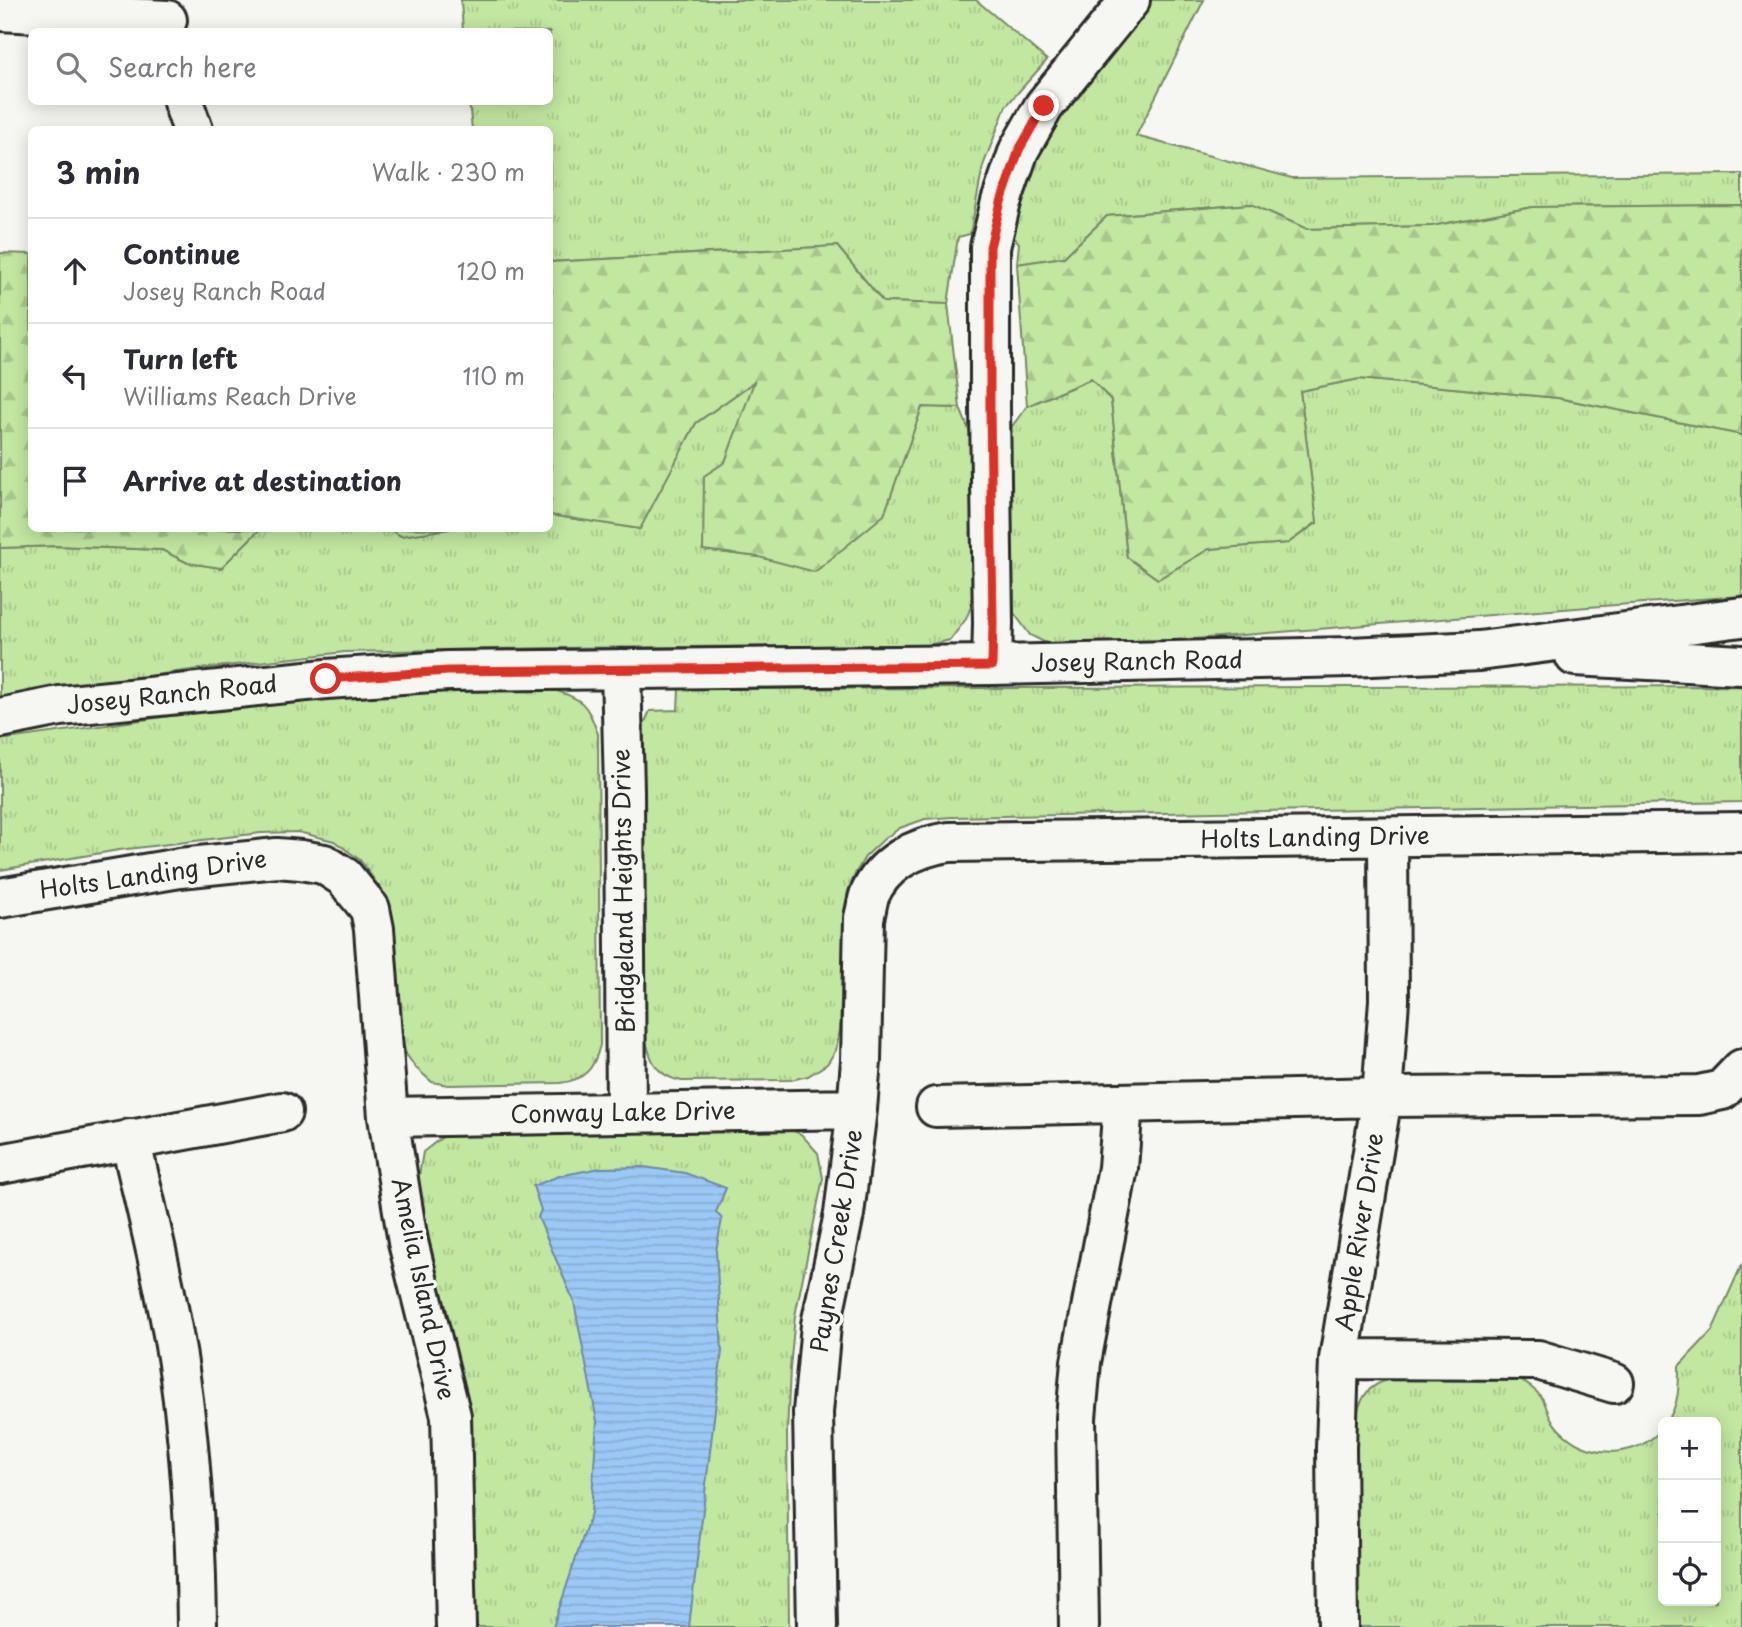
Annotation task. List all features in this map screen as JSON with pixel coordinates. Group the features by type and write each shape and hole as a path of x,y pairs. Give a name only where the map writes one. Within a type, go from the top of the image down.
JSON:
{"street":[{"path":"992,666 990,247 1001,202 1019,150 1044,106 1130,0"},
{"path":"0,11 167,17"},
{"path":"184,105 192,126"},
{"name":"Josey Ranch Road","path":"0,718 60,706 326,679 448,671 992,666 1350,657 1479,651 1742,617"},
{"name":"Josey Ranch Road","path":"1479,651 1742,664"},
{"name":"Bridgeland Heights Drive","path":"621,669 626,1113"},
{"name":"Holts Landing Drive","path":"893,863 915,851 948,842 1742,832"},
{"name":"Apple River Drive","path":"1338,1627 1336,1448 1339,1359 1382,1097 1389,1000 1388,837"},
{"name":"Holts Landing Drive","path":"0,898 180,868 277,858 324,864 344,877"},
{"name":"Paynes Creek Drive","path":"817,1627 813,1412 821,1325 844,1214 857,1109 861,1061 864,918 869,896 893,863"},
{"name":"Amelia Island Drive","path":"344,877 370,909 374,929 388,1117 408,1242 451,1416 456,1627"},
{"path":"936,1107 1382,1097 1699,1095 1722,1090 1742,1069"},
{"path":"1079,1627 1076,1419 1081,1362 1118,1168 1123,1103"},
{"name":"Conway Lake Drive","path":"388,1117 857,1109"},
{"path":"0,1164 282,1112"},
{"path":"130,1139 163,1281 177,1359 194,1534 197,1627"},
{"path":"1339,1359 1538,1360 1614,1384"}],"green space":[{"path":"461,0 976,0 1047,60 1006,106 983,166 970,234 958,237 948,304 883,302 837,246 553,262 553,126 472,126 469,105 553,105 553,28 463,28"},
{"path":"1146,0 1204,0 1136,136 1292,178 1742,174 1742,205 1533,207 1432,226 1307,229 1251,204 1107,216 1064,257 1017,264 1019,243 1013,236 1031,168 1057,115"},
{"path":"1251,204 1307,229 1432,226 1533,207 1742,205 1742,435 1558,398 1359,379 1300,391 1317,522 1288,543 1209,549 1158,579 1127,557 1111,400 1091,379 1027,406 1017,264 1064,257 1107,216"},
{"path":"837,246 883,302 948,304 960,408 922,407 884,515 815,572 759,557 703,550 704,476 725,462 754,382 696,423 640,529 553,515 553,262"},
{"path":"0,253 28,254 28,532 257,532 221,568 188,563 162,550 56,546 0,548"},
{"path":"1092,379 1111,400 1127,557 1158,579 1209,549 1288,543 1317,523 1300,391 1359,379 1558,398 1742,435 1742,596 1121,645 1052,646 1030,635 1014,613 1010,429 1027,406"},
{"path":"755,381 725,462 703,550 759,557 884,515 922,407 960,408 971,435 972,604 966,619 950,640 928,645 345,652 0,697 0,548 56,546 162,550 188,563 221,568 257,532 394,532 401,536 426,532 553,532 553,515 639,529 696,423"},
{"path":"394,532 429,532 401,536"},
{"path":"1742,686 1742,802 925,819 900,828 884,839 865,857 848,891 844,911 840,1030 836,1050 827,1064 808,1076 791,1080 682,1081 659,1070 648,1050 644,1032 644,724 650,711 678,710 679,689"},
{"path":"551,689 571,696 582,704 598,734 600,1045 591,1067 576,1079 560,1083 448,1085 432,1082 416,1068 406,1054 401,1035 393,924 382,891 360,860 334,841 298,832 261,833 119,850 0,870 0,740 270,702 405,693"},
{"path":"780,1126 801,1134 818,1153 823,1178 795,1316 790,1369 787,1432 789,1627 475,1627 472,1478 464,1399 417,1187 423,1152 441,1138 465,1129"},
{"path":"1742,1264 1742,1627 1357,1627 1354,1424 1363,1398 1368,1392 1380,1383 1399,1376 1516,1378 1539,1395 1554,1423 1565,1435 1589,1449 1616,1452 1630,1449 1658,1433 1658,1606 1721,1606 1721,1417 1670,1417 1676,1402 1679,1366 1712,1331"}],"water":[{"path":"644,1167 685,1173 726,1188 716,1212 722,1219 716,1251 722,1351 689,1627 553,1627 591,1513 597,1421 574,1302 538,1217 541,1210 533,1186 559,1176 600,1168"}],"route":[{"path":"326,679 448,671 992,666 990,247 1001,202 1019,150 1044,106"}]}
